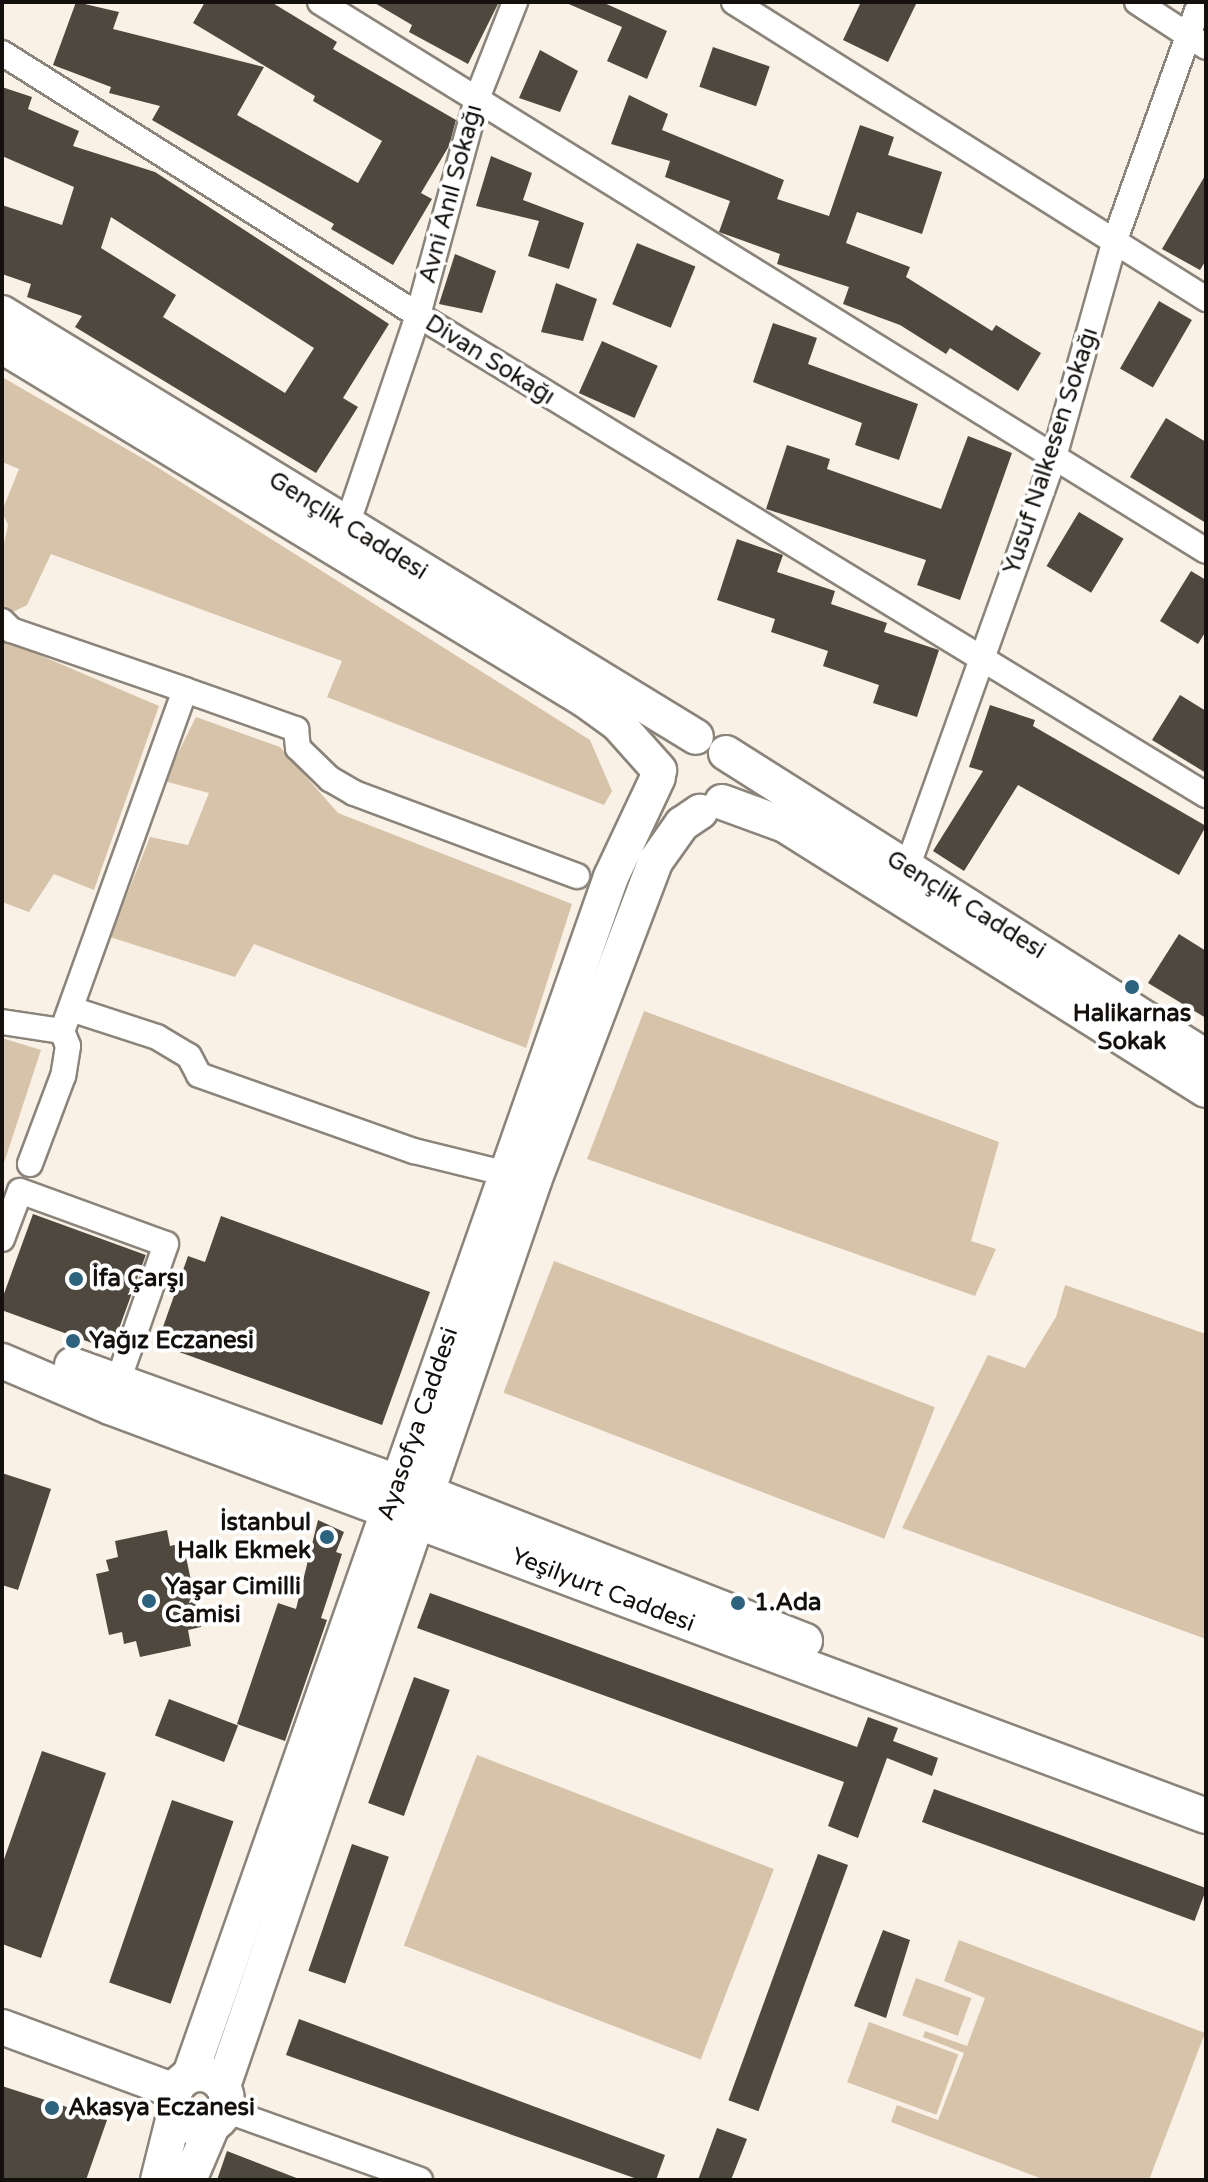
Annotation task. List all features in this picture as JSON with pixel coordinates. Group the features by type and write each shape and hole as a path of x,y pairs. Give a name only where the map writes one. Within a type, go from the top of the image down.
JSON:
{"main road":[{"name":"Gençlik Caddesi","path":"2,313 696,737"},
{"name":"Gençlik Caddesi","path":"2,346 585,700 618,724 659,774"},
{"path":"696,737 718,744 726,753 733,778 711,807 677,807 659,774 673,745 696,737"},
{"name":"Gençlik Caddesi","path":"726,753 901,883 1206,1090"},
{"name":"Ayasofya Caddesi","path":"189,2180 220,2108 408,1501 520,1177 611,877 659,774"},
{"name":"Gençlik Caddesi","path":"711,807 785,825 901,883 1206,1057"},
{"name":"Ayasofya Caddesi","path":"520,1177 655,862 682,824 711,807"},
{"name":"Yeşilyurt Caddesi","path":"2,1337 114,1395"},
{"name":"Yeşilyurt Caddesi","path":"2,1361 114,1395 408,1501 935,1702 1206,1791"},
{"name":"Ayasofya Caddesi","path":"158,2180 180,2093 408,1501"},
{"name":"Yeşilyurt Caddesi","path":"935,1702 1206,1816"},
{"path":"2,2027 180,2093 195,2128 220,2108 209,2075 180,2093"}],"street":[{"path":"320,2 478,96 1206,551"},
{"name":"Avni Anıl Sokağı","path":"347,525 418,315 478,96 515,2"},
{"path":"734,2 1206,299"},
{"path":"1137,2 1198,40"},
{"name":"Yusuf Nalkesen Sokağı","path":"901,883 1054,457 1115,240 1198,40 1200,2"},
{"name":"Divan Sokağı","path":"2,53 418,315 981,662 1034,688 1206,795"},
{"path":"2,621 11,630 296,729 298,748 330,779 354,793 577,876"},
{"path":"30,1164 63,1076 68,1046 66,1020 185,690"},
{"path":"2,1022 66,1020 157,1037 189,1056 199,1075 414,1151 520,1177"},
{"path":"2,1239 20,1191 166,1244 114,1395"},
{"path":"220,2108 420,2180"}],"shaded area":[{"path":"2,377 149,462 590,740 612,791 604,805 327,697 342,661 51,554 27,605 7,615 2,608 2,552 8,525 2,511 19,469 2,462"},
{"path":"2,639 159,706 94,890 54,874 29,912 2,902"},
{"path":"196,717 280,747 338,813 572,904 526,1048 254,944 235,977 110,937 150,837 188,845 209,793 164,781"},
{"path":"644,1011 999,1142 971,1241 996,1249 975,1296 587,1159"},
{"path":"2,1038 41,1050 2,1169"},
{"path":"554,1261 935,1407 884,1539 503,1393"},
{"path":"1065,1285 1206,1334 1206,1639 902,1528 988,1355 1025,1368 1056,1317"},
{"path":"477,1755 774,1869 701,2059 404,1945"},
{"path":"959,1940 1205,2033 1149,2180 1045,2180 891,2122 897,2105 938,2120 964,2053 923,2037 925,2031 967,2046 985,1998 944,1981"},
{"path":"916,1978 971,1998 958,2036 902,2016"},
{"path":"869,2022 958,2054 936,2115 847,2082"}],"building":[{"path":"76,2 119,12 113,29 264,67 237,115 358,183 382,141 313,101 315,96 193,23 205,2 271,2 337,42 333,49 456,120 449,146 421,193 432,199 393,265 331,229 334,224 152,120 160,106 109,93 111,87 53,65"},
{"path":"373,2 499,2 468,64 409,32 412,25"},
{"path":"564,2 602,2 667,31 647,79 607,61 622,27"},
{"path":"861,2 917,2 888,62 843,40"},
{"path":"713,47 770,67 756,106 699,87"},
{"path":"540,50 578,71 560,112 519,98"},
{"path":"2,87 32,97 28,109 79,131 73,146 155,172 389,324 343,398 358,407 316,473 75,327 82,316 27,297 31,284 2,274 2,205 62,225 74,187 2,156","holes":["111,217 314,348 285,393 163,317 176,295 101,248"]},
{"path":"629,95 668,114 662,130 784,180 777,199 829,216 860,125 894,137 888,155 942,172 922,234 857,212 846,243 910,267 906,277 992,331 996,325 1041,353 1018,391 950,348 946,354 900,325 843,304 849,287 777,264 780,254 719,232 730,201 665,177 670,161 611,144"},
{"path":"491,156 532,173 523,200 584,223 569,269 528,256 539,221 476,206"},
{"path":"1206,174 1206,260 1200,270 1162,249"},
{"path":"637,243 695,267 671,328 612,304"},
{"path":"455,254 496,271 482,313 439,304"},
{"path":"556,283 597,299 583,341 541,332"},
{"path":"1159,301 1192,320 1153,388 1120,369"},
{"path":"773,323 817,338 808,364 918,404 899,460 855,445 862,423 753,382"},
{"path":"602,341 658,366 635,418 579,393"},
{"path":"1166,418 1206,442 1206,523 1130,477"},
{"path":"968,436 1012,453 960,600 917,585 926,560 766,509 787,445 830,459 827,469 941,509"},
{"path":"1079,512 1124,539 1091,593 1047,566"},
{"path":"737,539 783,555 777,572 835,591 831,604 887,623 884,632 939,650 917,717 873,703 879,685 823,666 828,651 771,632 775,619 717,600"},
{"path":"1191,571 1206,580 1206,631 1198,644 1160,621"},
{"path":"1180,695 1206,711 1206,773 1152,740"},
{"path":"990,705 1035,720 1033,726 1206,826 1179,875 1018,785 964,871 933,851 983,771 969,767"},
{"path":"1179,934 1206,951 1206,1018 1148,983"},
{"name":"İfa Çarşı","path":"33,1214 146,1255 111,1350 2,1310 2,1299"},
{"path":"221,1216 430,1292 382,1425 157,1344 188,1256 205,1262"},
{"path":"2,1473 51,1489 18,1590 2,1585"},
{"path":"318,1520 344,1532 336,1552 342,1554 321,1618 327,1620 285,1741 237,1724 278,1603 296,1609"},
{"name":"Yaşar Cimilli Camisi","path":"167,1530 170,1546 183,1543 201,1627 188,1630 191,1646 140,1657 136,1641 124,1644 122,1632 109,1635 96,1574 109,1571 106,1560 118,1557 115,1541"},
{"path":"430,1593 857,1747 868,1717 898,1728 893,1741 938,1758 932,1776 887,1758 858,1838 828,1826 844,1782 417,1628"},
{"path":"414,1677 450,1690 404,1816 368,1803"},
{"path":"169,1699 238,1726 224,1762 155,1735"},
{"path":"42,1751 106,1773 41,1958 2,1944 2,1865"},
{"path":"934,1789 1206,1888 1195,1921 922,1822"},
{"path":"172,1800 233,1821 171,2004 109,1982"},
{"path":"352,1844 389,1857 345,1983 308,1971"},
{"path":"818,1854 848,1865 758,2111 728,2100"},
{"path":"883,1930 910,1940 886,2018 854,2006"},
{"path":"299,2019 665,2155 656,2180 640,2180 286,2055"},
{"path":"2,2086 107,2120 86,2180 2,2180"},
{"path":"717,2128 747,2139 731,2180 698,2180"},
{"path":"227,2151 299,2179 299,2180 217,2180"}],"place":[{"name":"Halikarnas Sokak","path":"1132,987"},
{"name":"İfa Çarşı","path":"76,1279"},
{"name":"Yağız Eczanesi","path":"73,1341"},
{"name":"İstanbul Halk Ekmek","path":"327,1537"},
{"name":"Yaşar Cimilli Camisi","path":"149,1601"},
{"name":"1.Ada","path":"738,1603"},
{"name":"Akasya Eczanesi","path":"52,2108"}]}
